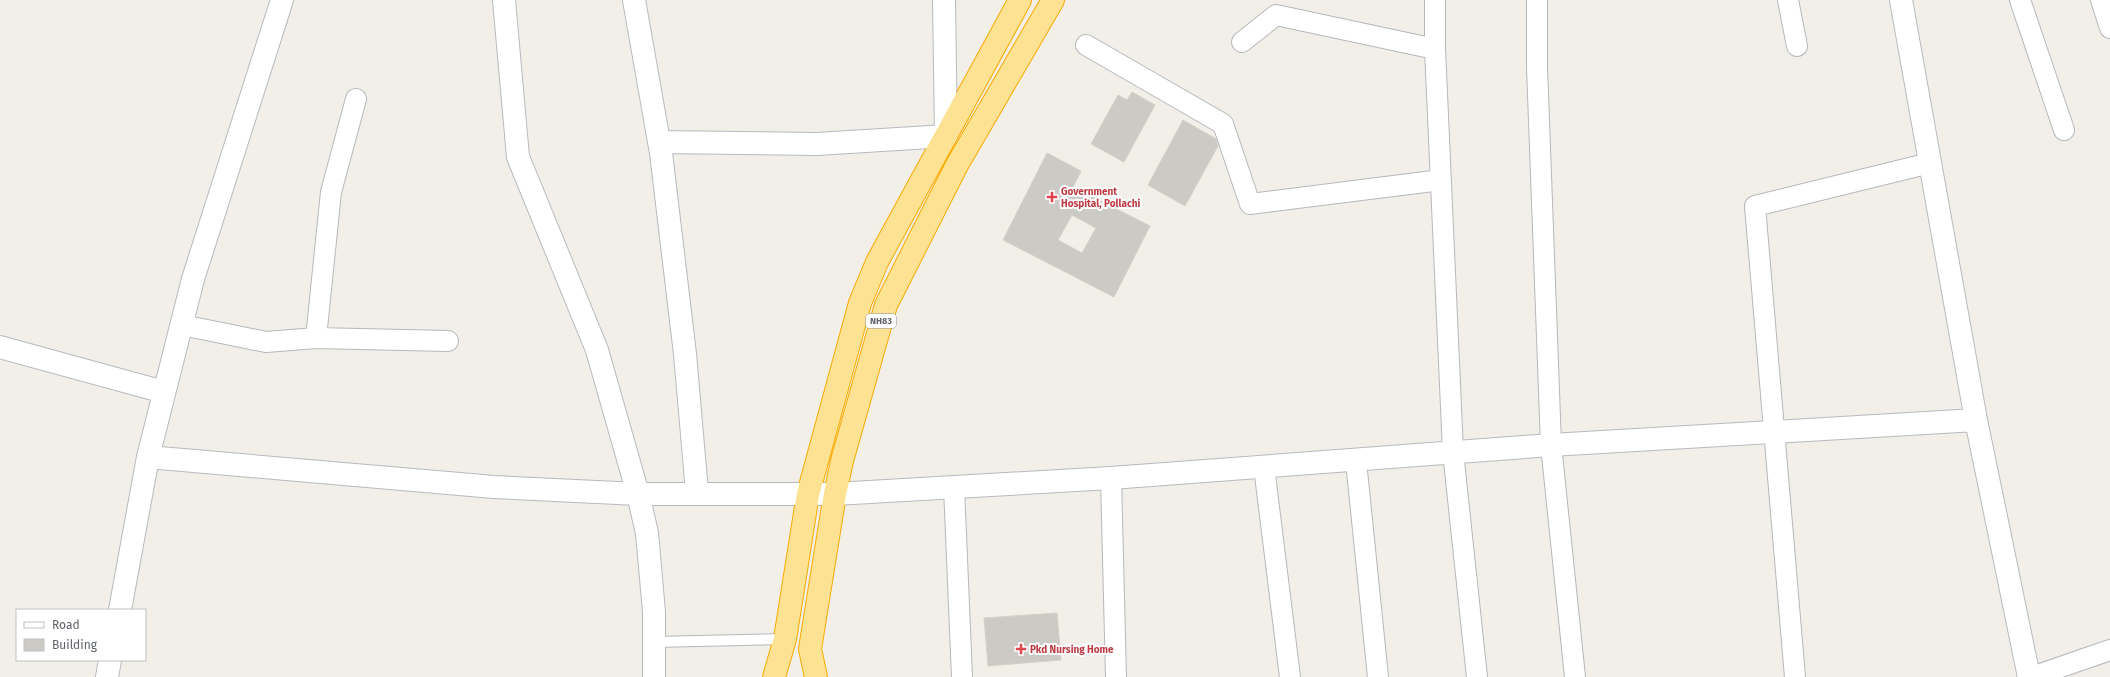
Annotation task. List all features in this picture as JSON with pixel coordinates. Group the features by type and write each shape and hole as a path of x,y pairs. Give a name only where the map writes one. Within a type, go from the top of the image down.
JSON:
{"highway":[{"name":"NH83","path":"774,677 785,639 808,494 860,303 878,262 1020,0"},
{"name":"NH83","path":"816,677 810,649 835,494 842,461 886,305 957,165 1053,0"}],"street":[{"path":"120,609 148,457 193,279 282,0"},
{"path":"504,0 518,157 597,350 638,494 647,533 654,612 654,677"},
{"path":"634,0 659,142 685,354 697,492"},
{"path":"659,142 817,144 946,136 944,0"},
{"path":"1435,0 1435,49 1453,452 1477,677"},
{"path":"1537,0 1537,67 1551,445 1575,677"},
{"path":"1788,0 1796,46"},
{"path":"1901,0 1976,420 2031,677 2110,650"},
{"path":"2020,0 2064,130"},
{"path":"2101,0 2110,28"},
{"path":"1242,42 1276,15 1435,49"},
{"path":"1086,45 1223,124 1250,204 1441,180"},
{"path":"316,338 331,192 356,99"},
{"path":"1796,677 1755,206 1930,163"},
{"path":"182,325 266,342 316,338 448,341"},
{"path":"0,347 164,392"},
{"path":"148,457 494,487 638,494 697,492 835,494 1111,478 1356,461 1551,445 1976,420"},
{"path":"1356,461 1378,677"},
{"path":"1264,467 1290,677"},
{"path":"1111,478 1116,677"},
{"path":"954,487 962,677"},
{"path":"107,677 110,661"}],"lane":[{"path":"654,642 785,639"}],"building":[{"path":"1132,92 1155,105 1124,162 1091,144 1118,95 1127,100"},
{"path":"1183,120 1216,139 1218,146 1185,206 1148,185"},
{"path":"1047,153 1081,171 1073,187 1150,226 1114,297 1003,240","holes":["1072,215 1096,228 1082,253 1058,240"]},
{"path":"1057,613 1061,660 988,666 984,618"}],"place":[{"name":"Government Hospital, Pollachi","path":"1052,197"},
{"name":"Pkd Nursing Home","path":"1021,649"}]}
